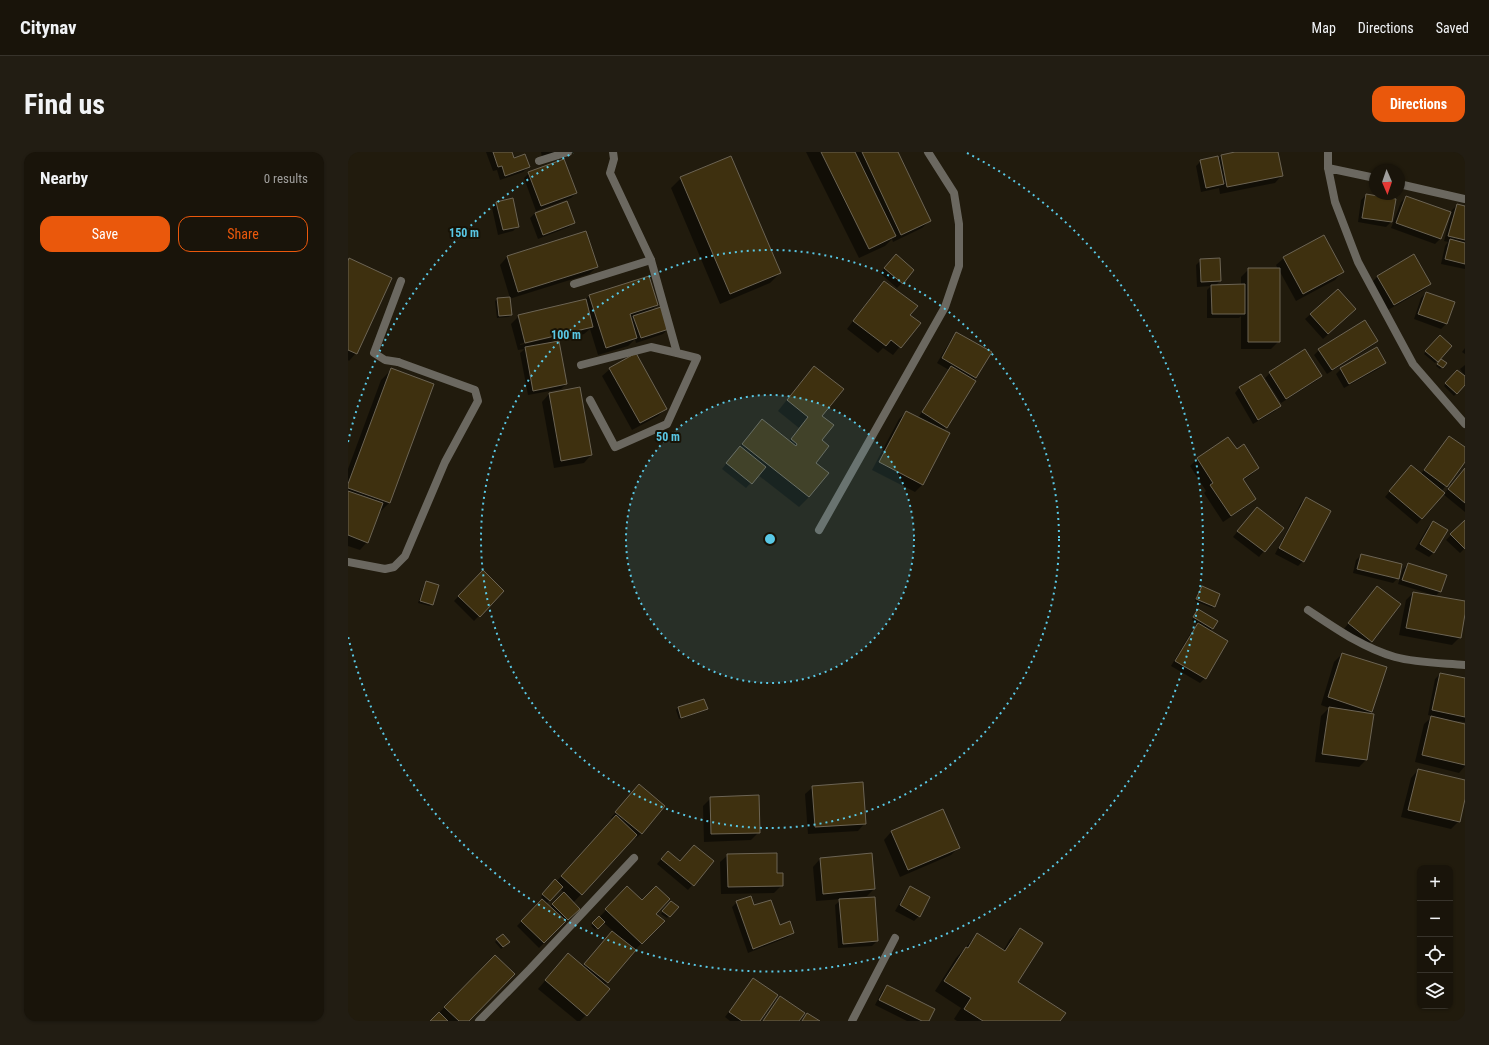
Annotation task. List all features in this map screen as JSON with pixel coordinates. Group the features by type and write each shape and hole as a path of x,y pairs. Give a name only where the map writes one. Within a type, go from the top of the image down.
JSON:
{"street":[{"path":"539,161 568,152"},
{"path":"613,152 614,159 610,173 650,260 677,353"},
{"path":"819,530 945,307 959,266 959,224 954,193 928,152"},
{"path":"1328,152 1328,168 1335,202 1358,262 1413,364 1465,424"},
{"path":"1328,168 1369,177"},
{"path":"1405,185 1465,199"},
{"path":"574,284 650,260"},
{"path":"348,562 385,569 394,567 405,556 445,462 478,401 475,390 398,362 385,360 374,353 401,281"},
{"path":"580,365 651,347 697,358 666,424 615,447 590,400"},
{"path":"1308,610 1359,643 1394,657 1465,665"},
{"path":"479,1021 530,970 634,858"},
{"path":"852,1021 895,938"}],"building":[{"path":"493,152 512,152 514,158 525,154 530,167 505,176 502,166 498,167"},
{"path":"821,152 855,152 896,236 869,249"},
{"path":"862,152 898,152 931,221 901,235"},
{"path":"1235,152 1278,152 1283,176 1227,187 1221,155"},
{"path":"731,156 781,273 730,294 680,177"},
{"path":"1218,156 1224,184 1206,188 1200,160"},
{"path":"564,159 577,193 541,206 528,172"},
{"path":"1366,194 1369,194 1369,200 1396,200 1392,222 1362,218"},
{"path":"1406,196 1451,212 1441,239 1396,223"},
{"path":"513,198 519,227 503,230 496,202"},
{"path":"567,201 575,223 543,235 535,213"},
{"path":"1457,204 1465,206 1465,240 1448,236"},
{"path":"586,231 598,267 518,292 507,256"},
{"path":"1324,235 1344,272 1303,294 1283,257"},
{"path":"1450,239 1465,243 1465,264 1445,259"},
{"path":"896,254 914,270 903,284 884,268"},
{"path":"1414,254 1431,284 1394,305 1377,276"},
{"path":"349,258 392,278 357,354 348,350"},
{"path":"1220,258 1221,281 1201,282 1200,259"},
{"path":"1248,268 1280,268 1280,342 1248,342"},
{"path":"649,276 658,305 630,314 637,338 606,348 589,295"},
{"path":"884,281 918,306 910,315 921,323 901,348 891,340 886,346 853,321"},
{"path":"1245,284 1245,314 1212,314 1211,285"},
{"path":"1338,289 1356,309 1328,334 1310,314"},
{"path":"1426,292 1455,302 1447,324 1418,314"},
{"path":"510,297 512,315 499,316 497,298"},
{"path":"586,299 593,327 525,343 518,315"},
{"path":"661,307 669,329 641,338 633,316"},
{"path":"1365,320 1378,341 1332,370 1318,349"},
{"path":"956,332 992,352 976,378 942,358"},
{"path":"1440,335 1452,346 1438,362 1425,351"},
{"path":"559,341 567,384 533,391 525,347"},
{"path":"1377,347 1386,363 1349,384 1340,368"},
{"path":"1305,349 1322,376 1286,399 1269,372"},
{"path":"636,353 667,409 640,423 609,368"},
{"path":"1441,359 1447,363 1443,368 1437,364"},
{"path":"814,366 844,389 822,416 834,425 822,440 829,446 816,463 829,473 809,497 742,444 762,419 796,446 797,444 791,439 808,417 787,400"},
{"path":"951,366 976,381 947,428 922,412"},
{"path":"391,368 434,384 390,503 348,488 348,484"},
{"path":"1457,370 1465,376 1465,385 1457,394 1445,383"},
{"path":"1261,374 1281,406 1258,420 1239,387"},
{"path":"580,387 592,455 561,461 549,393"},
{"path":"906,411 950,433 923,485 879,462"},
{"path":"1449,436 1465,447 1465,462 1447,487 1424,470"},
{"path":"1228,437 1237,449 1244,444 1259,468 1243,479 1256,499 1231,516 1210,485 1213,483 1197,458"},
{"path":"740,446 766,467 752,484 726,463"},
{"path":"1411,465 1445,493 1422,519 1389,491"},
{"path":"1465,468 1465,503 1448,489"},
{"path":"348,491 383,503 368,543 348,535"},
{"path":"1306,497 1331,511 1304,562 1279,548"},
{"path":"1257,507 1284,528 1265,552 1237,531"},
{"path":"1465,520 1465,549 1450,534"},
{"path":"1433,521 1448,530 1434,553 1420,544"},
{"path":"1361,554 1402,564 1399,579 1357,569"},
{"path":"1408,563 1447,575 1441,592 1402,580"},
{"path":"483,570 504,591 480,617 458,596"},
{"path":"426,581 439,585 433,605 420,601"},
{"path":"1202,586 1220,594 1215,607 1196,599"},
{"path":"1377,586 1401,604 1372,642 1348,623"},
{"path":"1413,592 1465,601 1465,614 1461,638 1406,628"},
{"path":"1198,609 1218,621 1213,629 1193,617"},
{"path":"1198,623 1228,641 1206,679 1175,661"},
{"path":"1342,653 1387,667 1372,712 1328,697"},
{"path":"1440,673 1465,678 1465,717 1432,710"},
{"path":"704,699 708,709 681,718 678,707"},
{"path":"1329,707 1374,714 1367,760 1322,754"},
{"path":"1431,716 1465,724 1465,765 1422,755"},
{"path":"1418,769 1465,780 1465,799 1460,822 1408,810"},
{"path":"863,782 866,824 815,827 812,786"},
{"path":"639,784 665,806 642,834 615,812"},
{"path":"759,795 760,833 711,834 710,797"},
{"path":"943,809 960,848 908,870 891,831"},
{"path":"616,815 637,835 582,895 561,876"},
{"path":"694,845 714,861 694,886 661,859 668,851 680,861"},
{"path":"777,853 777,873 783,873 783,886 728,887 727,854"},
{"path":"872,853 875,889 823,894 820,858"},
{"path":"555,879 563,887 550,901 542,894"},
{"path":"627,886 642,900 656,886 670,899 656,914 665,921 642,944 605,909"},
{"path":"910,886 930,897 920,917 900,905"},
{"path":"564,892 580,909 568,920 552,904"},
{"path":"751,896 754,905 771,900 780,925 790,921 794,933 753,949 736,901"},
{"path":"875,897 878,941 843,944 839,899"},
{"path":"542,899 566,921 544,943 521,921"},
{"path":"671,901 679,907 670,917 662,911"},
{"path":"599,916 605,922 598,929 592,923"},
{"path":"1020,928 1043,943 1018,982 1066,1013 1060,1021 983,1021 964,1009 971,998 944,981 977,933 1005,951"},
{"path":"612,931 636,950 608,983 584,964"},
{"path":"503,934 510,942 503,947 496,939"},
{"path":"568,953 610,989 587,1016 545,980"},
{"path":"495,955 515,974 469,1021 459,1021 444,1007"},
{"path":"753,978 778,995 760,1021 742,1021 729,1012"},
{"path":"887,985 935,1009 929,1021 922,1021 879,1000"},
{"path":"780,996 805,1013 799,1021 763,1021"},
{"path":"439,1012 448,1021 430,1021"},
{"path":"807,1013 820,1021 802,1021"}]}
